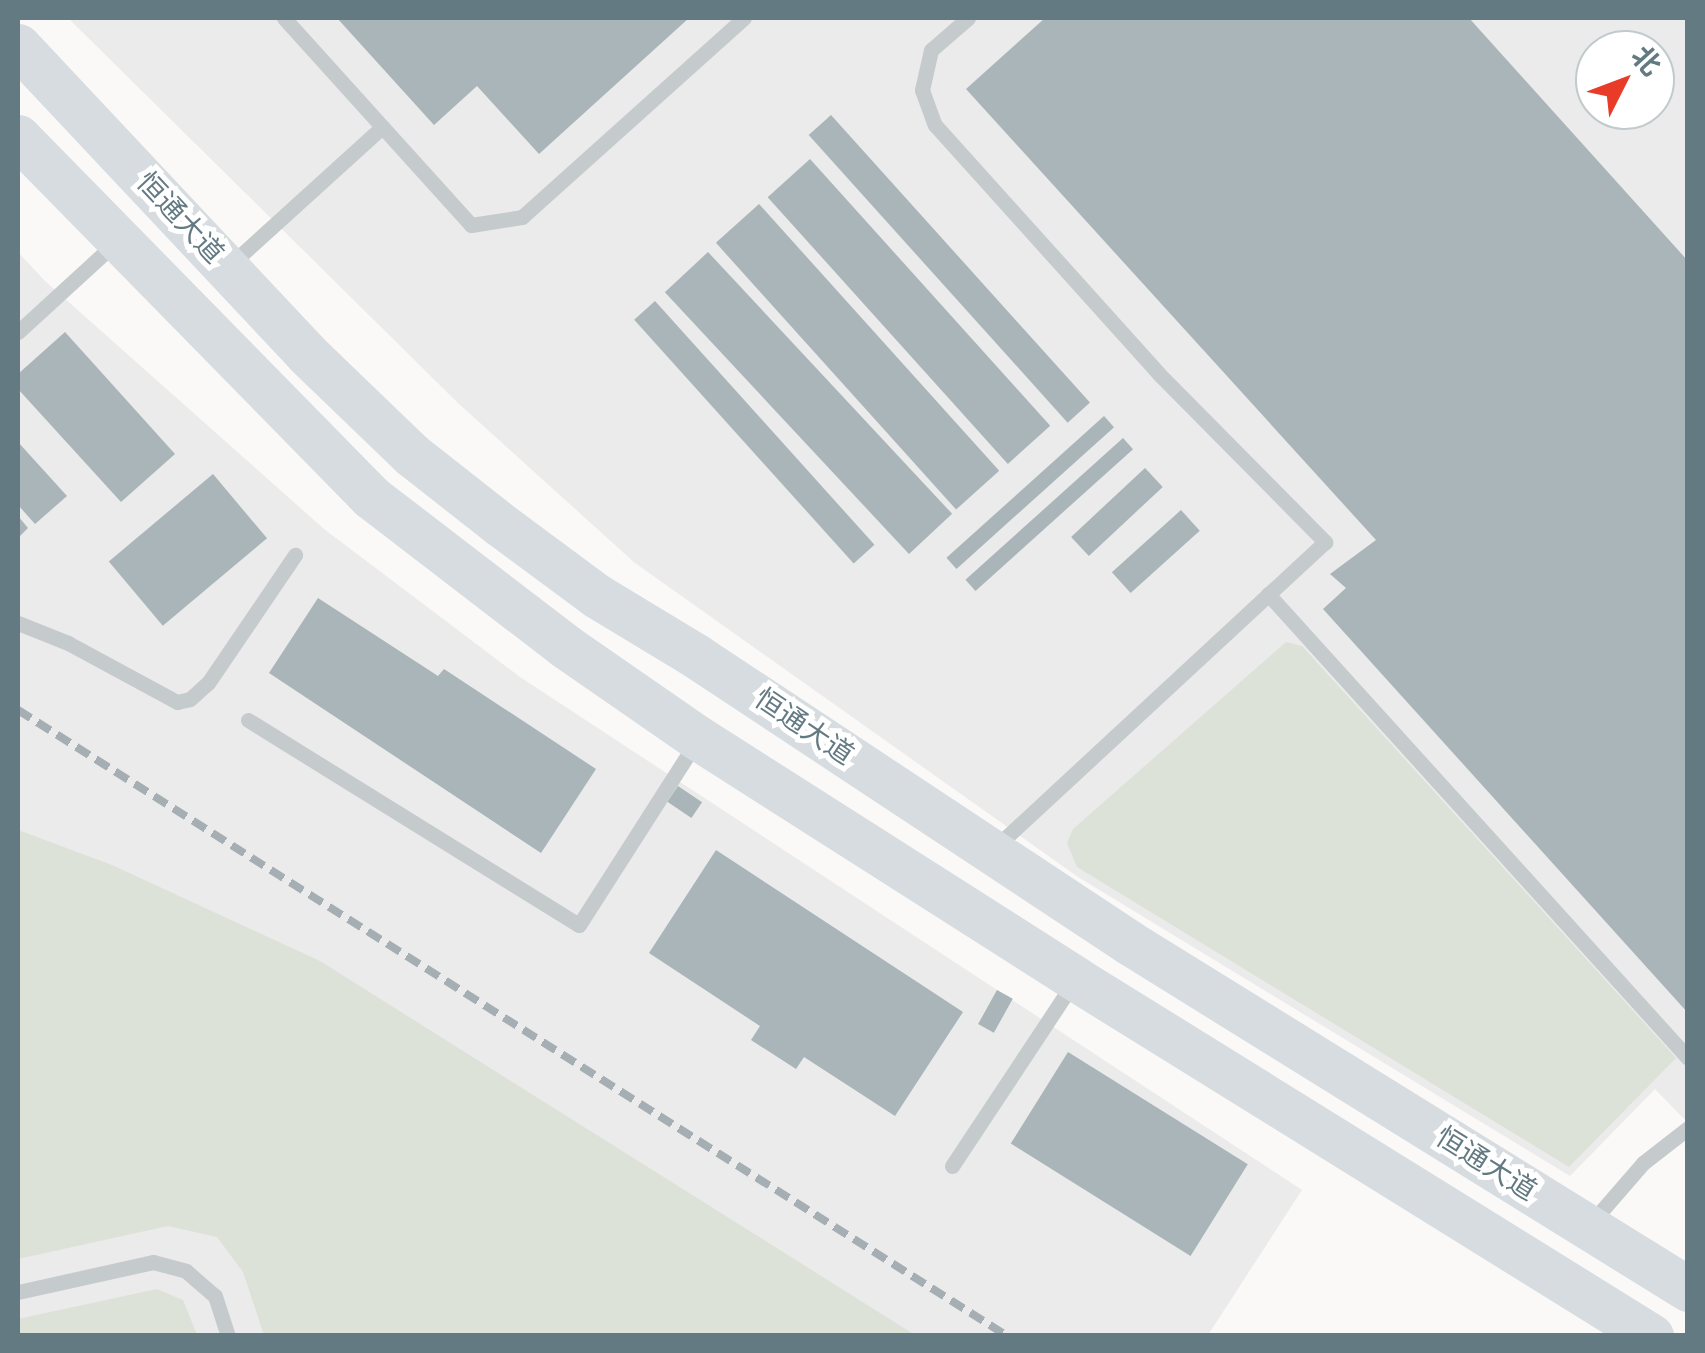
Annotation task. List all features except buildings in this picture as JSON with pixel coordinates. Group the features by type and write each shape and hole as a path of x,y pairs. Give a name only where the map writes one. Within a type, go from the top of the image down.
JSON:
{"main road":[{"name":"恒通大道","path":"18,46 307,354 412,455 501,525 597,596 696,656 1130,943 1688,1289"},
{"path":"18,136 371,497 550,635 698,738 1076,979 1651,1336"}],"lane":[{"path":"284,18 471,225 522,217 744,18"},
{"path":"968,18 932,50 922,90 934,125 1158,373 1324,542 992,852"},
{"path":"226,268 382,126"},
{"path":"18,332 118,241"},
{"path":"18,623 68,643 178,702 190,700 208,683 295,555"},
{"path":"1268,594 1688,1058"},
{"path":"248,720 579,925 698,738"},
{"path":"952,1166 1076,979"},
{"path":"1588,1227 1643,1163 1688,1128"},
{"path":"18,1292 153,1262 186,1271 215,1296 228,1336"}],"shaded area":[{"path":"68,18 1687,18 1687,1122 1655,1089 1570,1176 1078,877 635,563 459,404"},
{"path":"18,252 45,281 324,529 520,677 1302,1190 1208,1335 18,1335"},
{"path":"1286,642 1302,646 1676,1058 1569,1167 1077,867 1067,843 1073,829"},
{"path":"18,830 112,865 320,961 915,1335 264,1335 243,1272 217,1237 168,1226 18,1259"},
{"path":"157,1289 183,1300 197,1335 18,1335 18,1319"}],"railway":[{"path":"18,710 1007,1336"}]}
